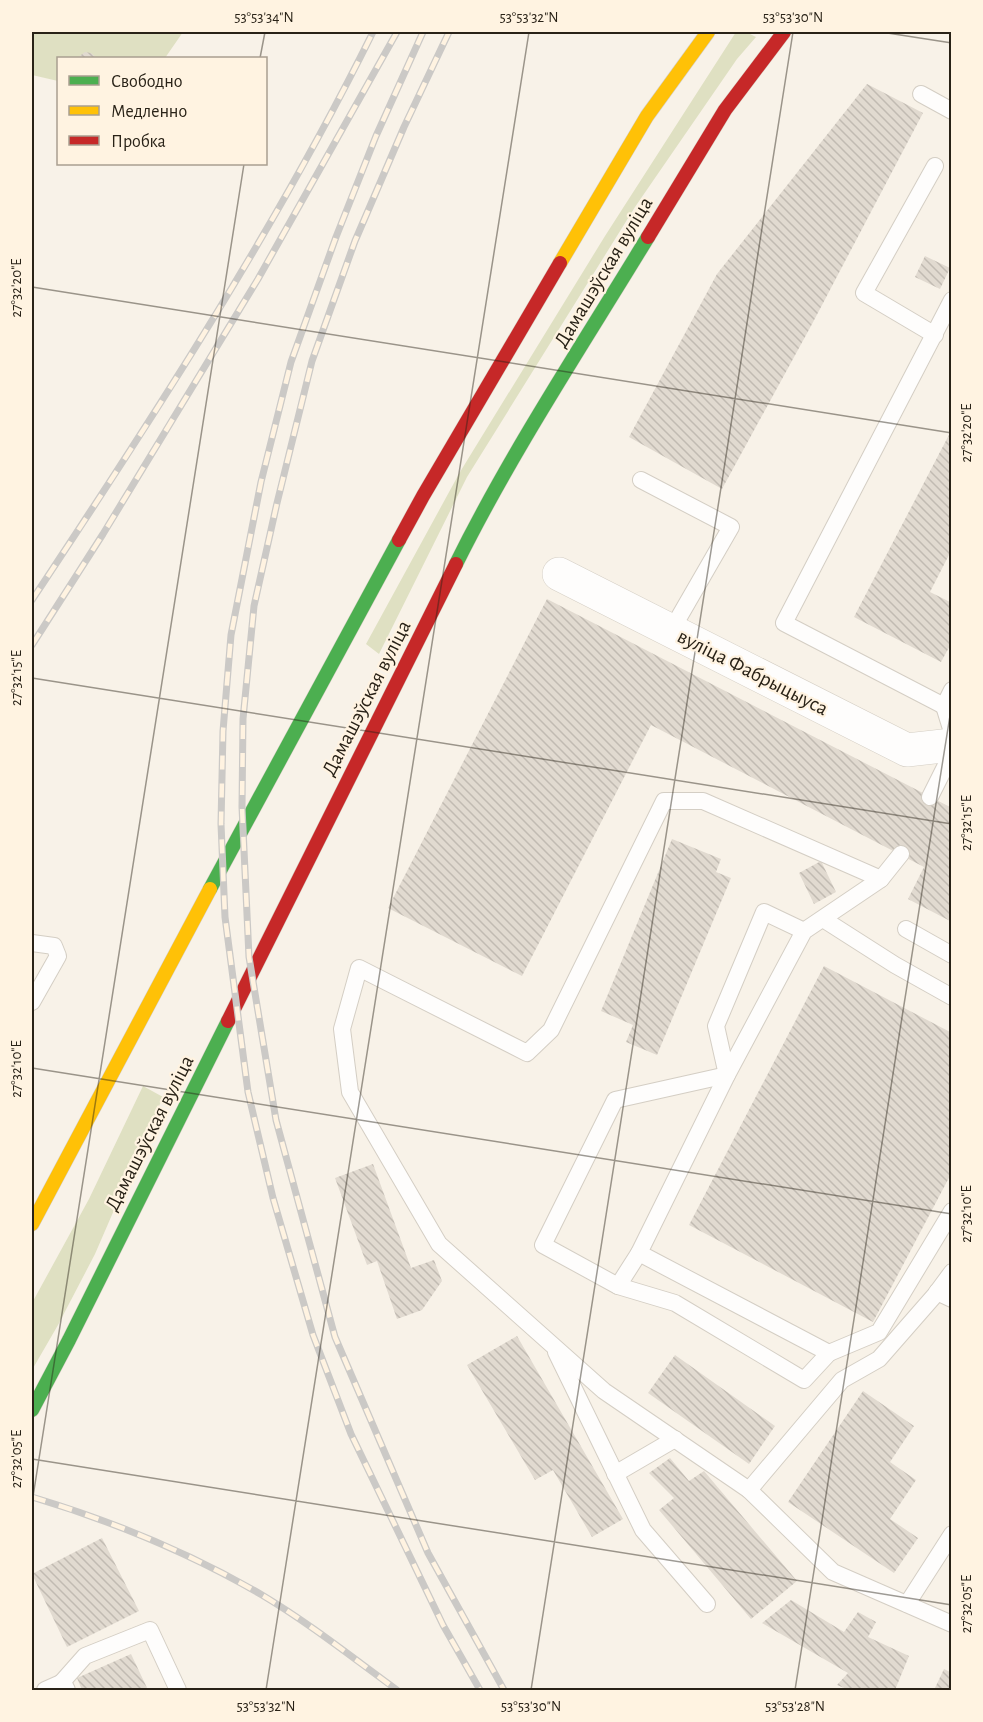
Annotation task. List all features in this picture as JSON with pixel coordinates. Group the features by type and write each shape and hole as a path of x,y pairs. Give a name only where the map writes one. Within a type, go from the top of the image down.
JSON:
{"main road":[{"path":"686,59 697,32"},
{"name":"Дамашэўская вуліца","path":"32,1224 90,1112 423,496 640,127 686,59 708,32"},
{"name":"Дамашэўская вуліца","path":"32,1410 470,536 531,430 725,110 784,32"}],"street":[{"name":"вуліца Фабрыцыуса","path":"559,574 907,750 951,745"}],"lane":[{"path":"921,94 951,111"},
{"path":"935,166 864,293 935,335"},
{"path":"944,706 784,622 935,335 951,300"},
{"path":"641,480 731,527 671,631"},
{"path":"951,690 944,706 951,732"},
{"path":"930,797 951,753"},
{"path":"881,879 703,801 664,801 551,1030 527,1053 359,968 342,1029 350,1092 439,1244 604,1390 749,1490 833,1572 951,1624"},
{"path":"618,1286 639,1253 727,1075 804,931 881,879 901,855"},
{"path":"727,1075 716,1026 764,912 804,931"},
{"path":"823,919 895,965 951,997"},
{"path":"906,930 951,955"},
{"path":"32,943 54,946 58,956 32,1002"},
{"path":"727,1075 615,1100 543,1245 618,1286 675,1303 804,1380 829,1353 879,1332 951,1210"},
{"path":"639,1253 829,1353"},
{"path":"749,1490 842,1380 879,1359 944,1295 951,1272"},
{"path":"553,1345 643,1530 707,1604"},
{"path":"615,1474 675,1439"},
{"path":"907,1604 951,1534"},
{"path":"45,1690 64,1686 85,1656 150,1630 178,1690"}],"green space":[{"path":"32,32 183,32 166,57 57,57 57,81 32,75"},
{"path":"736,32 746,32 756,37 737,59 635,207 467,477 379,654 366,644 460,472 605,236"},
{"path":"143,1086 163,1097 95,1254 32,1370 32,1303 89,1199"}],"building":[{"path":"85,52 96,57 78,57"},
{"path":"867,84 923,113 722,489 629,437 717,274"},
{"path":"925,256 950,268 940,289 915,277"},
{"path":"952,429 952,549 930,592 952,603 952,642 941,662 854,617"},
{"path":"547,599 952,808 952,922 908,899 924,867 651,725 522,976 388,908"},
{"path":"672,839 721,859 716,872 731,878 657,1055 626,1042 633,1025 601,1011"},
{"path":"821,861 836,892 814,904 799,873"},
{"path":"824,966 952,1033 952,1172 873,1322 689,1225"},
{"path":"373,1164 411,1268 434,1260 442,1281 422,1310 397,1319 377,1261 367,1265 335,1178"},
{"path":"517,1336 623,1519 592,1537 553,1470 535,1480 467,1365"},
{"path":"675,1355 775,1426 749,1464 648,1393"},
{"path":"863,1391 914,1426 890,1462 916,1480 890,1519 918,1538 894,1573 788,1502"},
{"path":"670,1458 689,1481 704,1471 797,1581 751,1619 659,1510 674,1498 649,1473"},
{"path":"102,1538 139,1611 67,1647 32,1574"},
{"path":"791,1600 844,1632 858,1612 876,1622 868,1637 909,1656 895,1690 849,1690 837,1685 848,1673 762,1623"},
{"path":"131,1654 148,1690 82,1690 77,1678"},
{"path":"944,1669 952,1673 952,1690 934,1690"}],"railway":[{"path":"32,600 212,321 296,178 373,32"},
{"path":"32,645 103,534 258,279 397,32"},
{"path":"423,32 376,136 336,237 291,362 261,482 231,635 223,731 221,824 225,917 248,1092 273,1198 313,1335 351,1434 443,1625 480,1690"},
{"path":"449,32 404,127 355,241 312,361 254,606 243,719 242,807 249,957 276,1120 335,1337 428,1553 504,1690"},
{"path":"32,1497 150,1539 207,1565 297,1617 397,1690"}],"traffic: fast":[{"path":"456,564 524,439 648,237"},
{"path":"210,889 399,540"},
{"path":"32,1410 228,1021"}],"traffic: slow":[{"path":"560,263 647,116 708,32"},
{"path":"32,1224 210,889"}],"traffic: jam":[{"path":"648,237 725,110 784,32"},
{"path":"399,540 560,263"},
{"path":"228,1021 456,564"}]}
